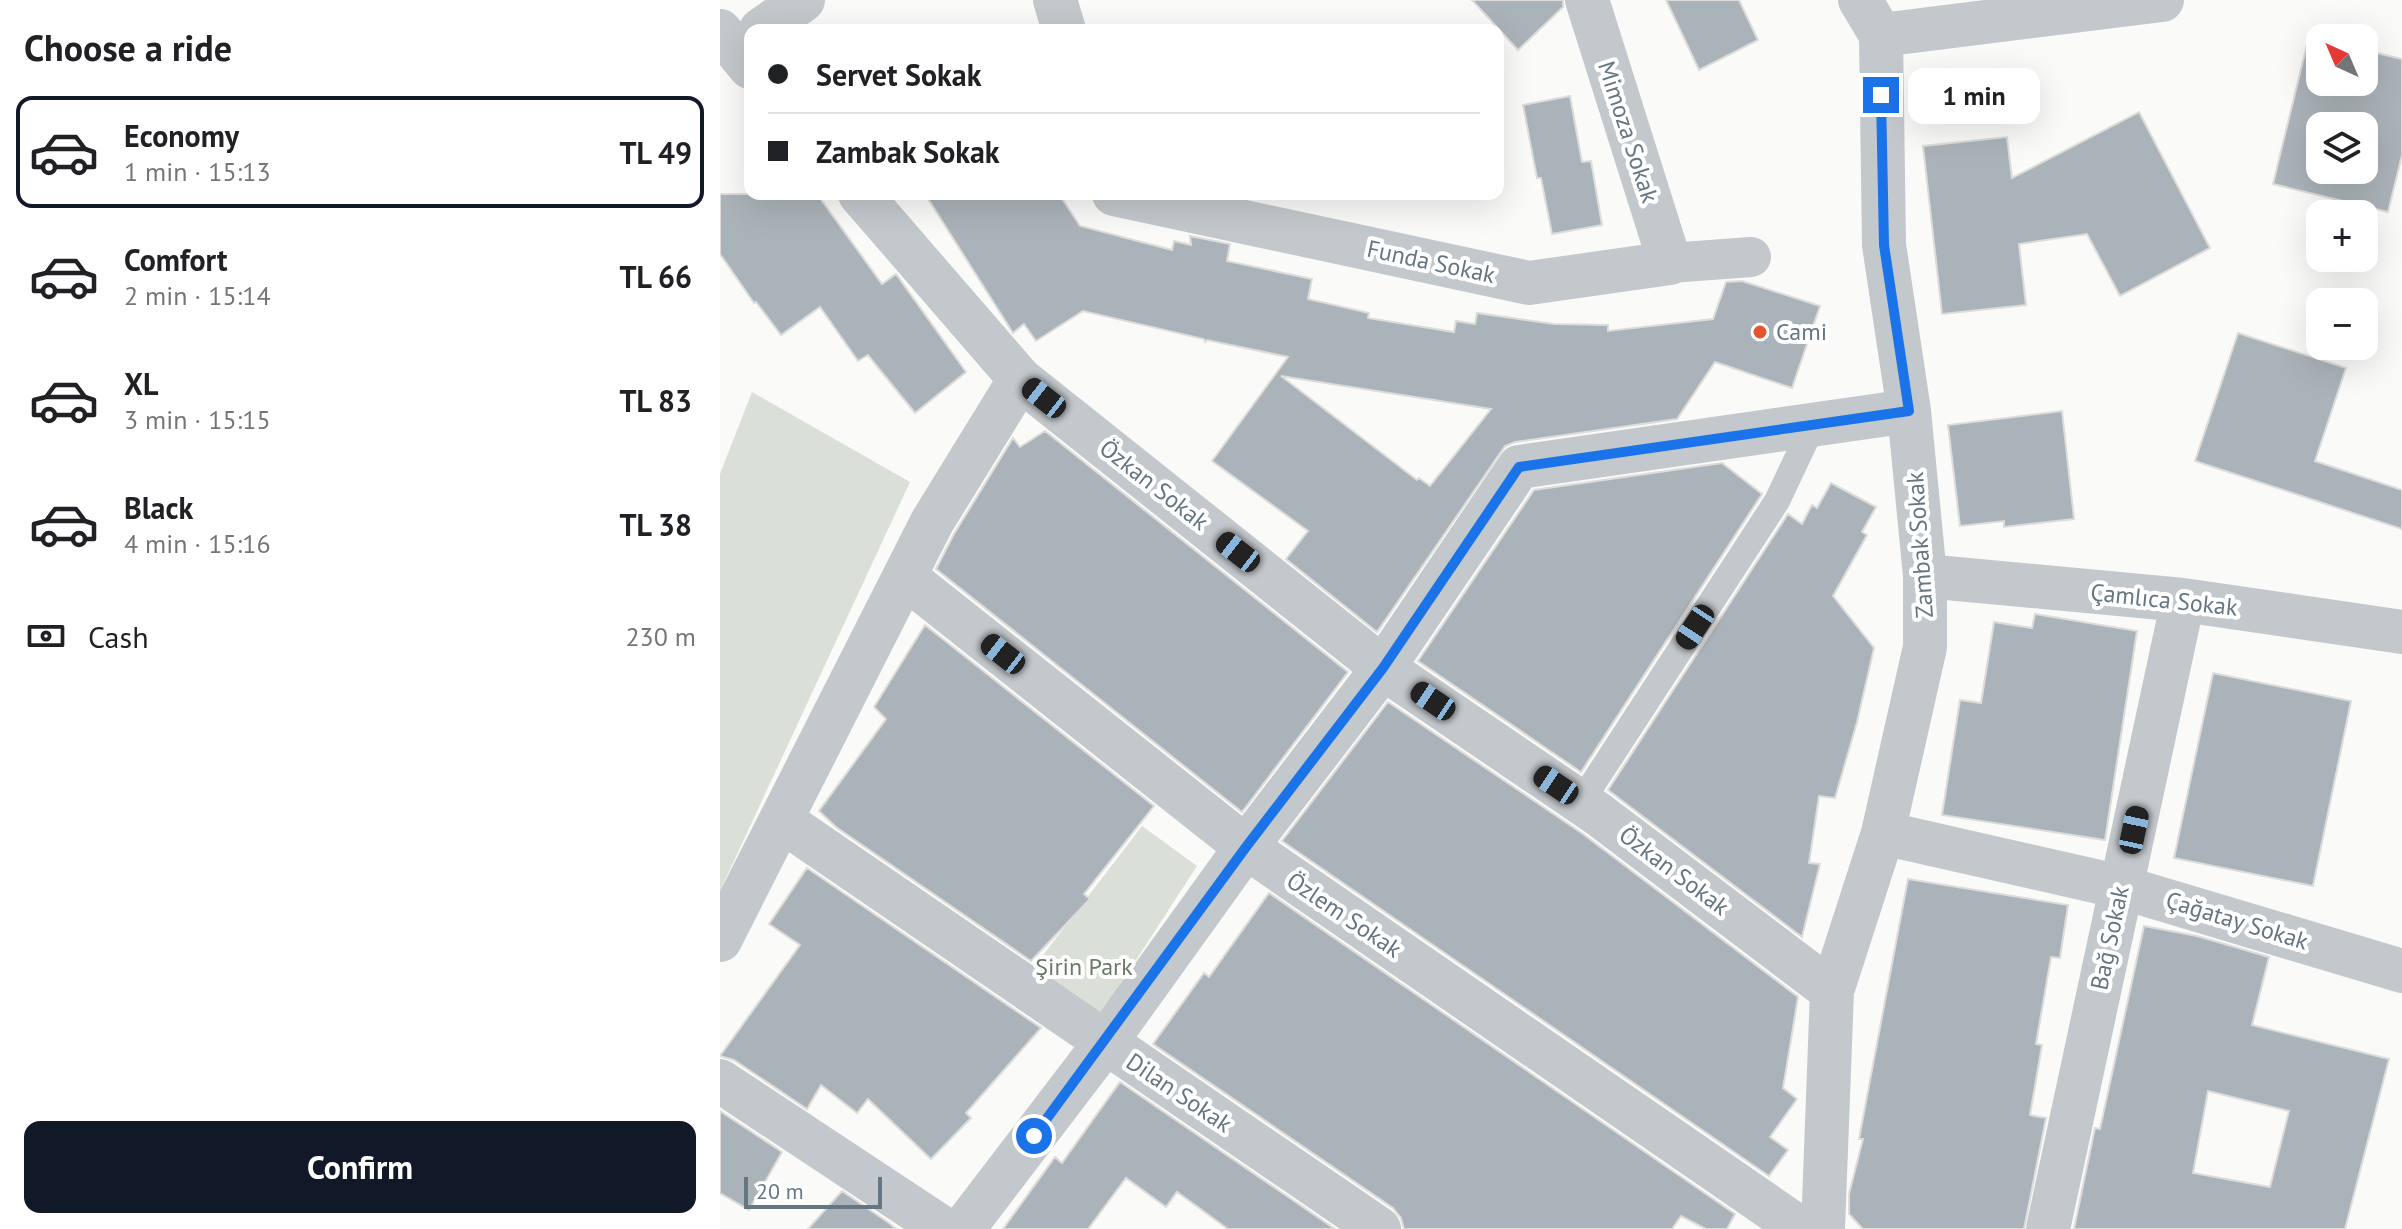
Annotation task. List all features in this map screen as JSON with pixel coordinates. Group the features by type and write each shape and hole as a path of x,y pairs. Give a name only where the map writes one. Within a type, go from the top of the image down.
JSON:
{"street":[{"path":"770,24 803,0"},
{"path":"1055,0 1062,24"},
{"name":"Mimoza Sokak","path":"1587,0 1670,263"},
{"path":"1870,18 2162,0"},
{"name":"Zambak Sokak","path":"1823,1229 1832,991 1883,833 1925,647 1925,576 1909,411 1884,245 1870,18"},
{"name":"Özkan Sokak","path":"865,200 1020,379 1383,668 1581,802 1832,991"},
{"name":"Funda Sokak","path":"1142,200 1529,283 1670,263 1751,257"},
{"path":"720,940 932,522 1020,379"},
{"path":"963,1229 1383,668 1519,467 1909,411"},
{"name":"Çamlıca Sokak","path":"1925,576 2183,600 2402,632"},
{"name":"Özlem Sokak","path":"905,577 1246,847 1801,1229"},
{"name":"Bağ Sokak","path":"2048,1229 2183,600"},
{"name":"Dilan Sokak","path":"781,820 1379,1229"},
{"name":"Çağatay Sokak","path":"1883,833 2121,887 2402,971"},
{"path":"720,1081 944,1229"}],"lane":[{"path":"1581,802 1777,501 1813,425"}],"green space":[{"path":"752,392 910,482 720,891 720,474"},
{"name":"Şirin Park","path":"1142,826 1197,866 1096,1022 1027,976"}],"building":[{"path":"1472,0 1563,0 1563,7 1518,50 1504,35 1504,24 1494,24"},
{"path":"1666,0 1739,0 1758,40 1699,70"},
{"path":"2306,48 2306,96 2378,96 2378,53 2402,59 2402,155 2388,212 2378,210 2378,200 2339,200 2273,184"},
{"path":"1570,96 1582,162 1591,161 1602,225 1552,234 1523,105"},
{"path":"2139,112 2210,248 2120,296 2087,234 2019,244 2026,305 1942,314 1923,146 2007,137 2012,178"},
{"path":"720,194 744,194 744,200 821,200 882,284 896,274 966,372 915,413 868,355 858,361 820,307 781,335 720,254"},
{"path":"929,200 1063,200 1080,226 1172,250 1174,241 1191,245 1190,236 1230,244 1227,261 1312,279 1308,299 1369,313 1368,318 1454,332 1456,321 1475,324 1477,313 1554,324 1608,325 1608,331 1713,319 1726,282 1742,281 1820,306 1792,388 1715,362 1677,419 1515,442 1505,446 1377,632 1286,559 1308,531 1212,461 1288,357 1205,342 1204,339 1083,311 1036,341 1024,324 1013,333","holes":["1281,376 1491,409 1430,486 1419,478 1417,480"]},
{"path":"2238,333 2306,355 2306,360 2321,360 2346,368 2315,461 2402,490 2402,529 2195,461"},
{"path":"2062,411 2074,519 2004,527 2004,521 1960,526 1948,425"},
{"path":"1045,431 1348,672 1242,812 936,569 1013,438 1020,447"},
{"path":"1722,463 1762,494 1581,772 1418,661 1534,490"},
{"path":"1831,483 1876,507 1862,532 1867,535 1833,596 1874,648 1835,798 1819,796 1809,863 1820,864 1802,937 1608,790 1788,514 1802,524 1812,505 1817,508"},
{"path":"2035,614 2137,631 2105,840 1942,815 1960,700 1981,703 1994,622 2032,628"},
{"path":"925,625 1154,806 1084,894 1090,899 1031,961 836,827 819,811 886,719 874,707"},
{"path":"2213,673 2351,701 2313,886 2174,858"},
{"path":"1388,702 1583,834 1798,997 1783,1088 1797,1099 1770,1137 1788,1150 1769,1176 1282,841"},
{"path":"807,868 1041,1028 966,1113 971,1118 931,1159 868,1099 857,1113 821,1085 807,1109 734,1060 720,1056 800,945 769,924"},
{"path":"1908,879 2068,905 2060,958 2051,957 2036,1044 2042,1045 2030,1115 2046,1118 2024,1229 1863,1229 1849,1214 1849,1194 1863,1139 1859,1139"},
{"path":"1269,893 1735,1214 1727,1229 1706,1229 1681,1216 1672,1229 1404,1229 1401,1218 1393,1208 1153,1044 1204,973 1209,977"},
{"path":"2144,926 2197,936 2269,957 2252,1025 2389,1059 2345,1229 2074,1229 2095,1128 2100,1129","holes":["2208,1091 2289,1111 2270,1187 2193,1173"]},
{"path":"1120,1082 1335,1229 1228,1229 1177,1192 1166,1207 1126,1178 1088,1229 1003,1229 1055,1157 1062,1163"},
{"path":"720,1111 782,1152 749,1210 720,1193"},
{"path":"842,1191 889,1223 896,1229 808,1229"}],"place":[{"name":"Cami","path":"1760,332"}],"route":[{"path":"1034,1136 1246,847 1383,668 1519,467 1909,411 1884,245 1881,95"}]}
